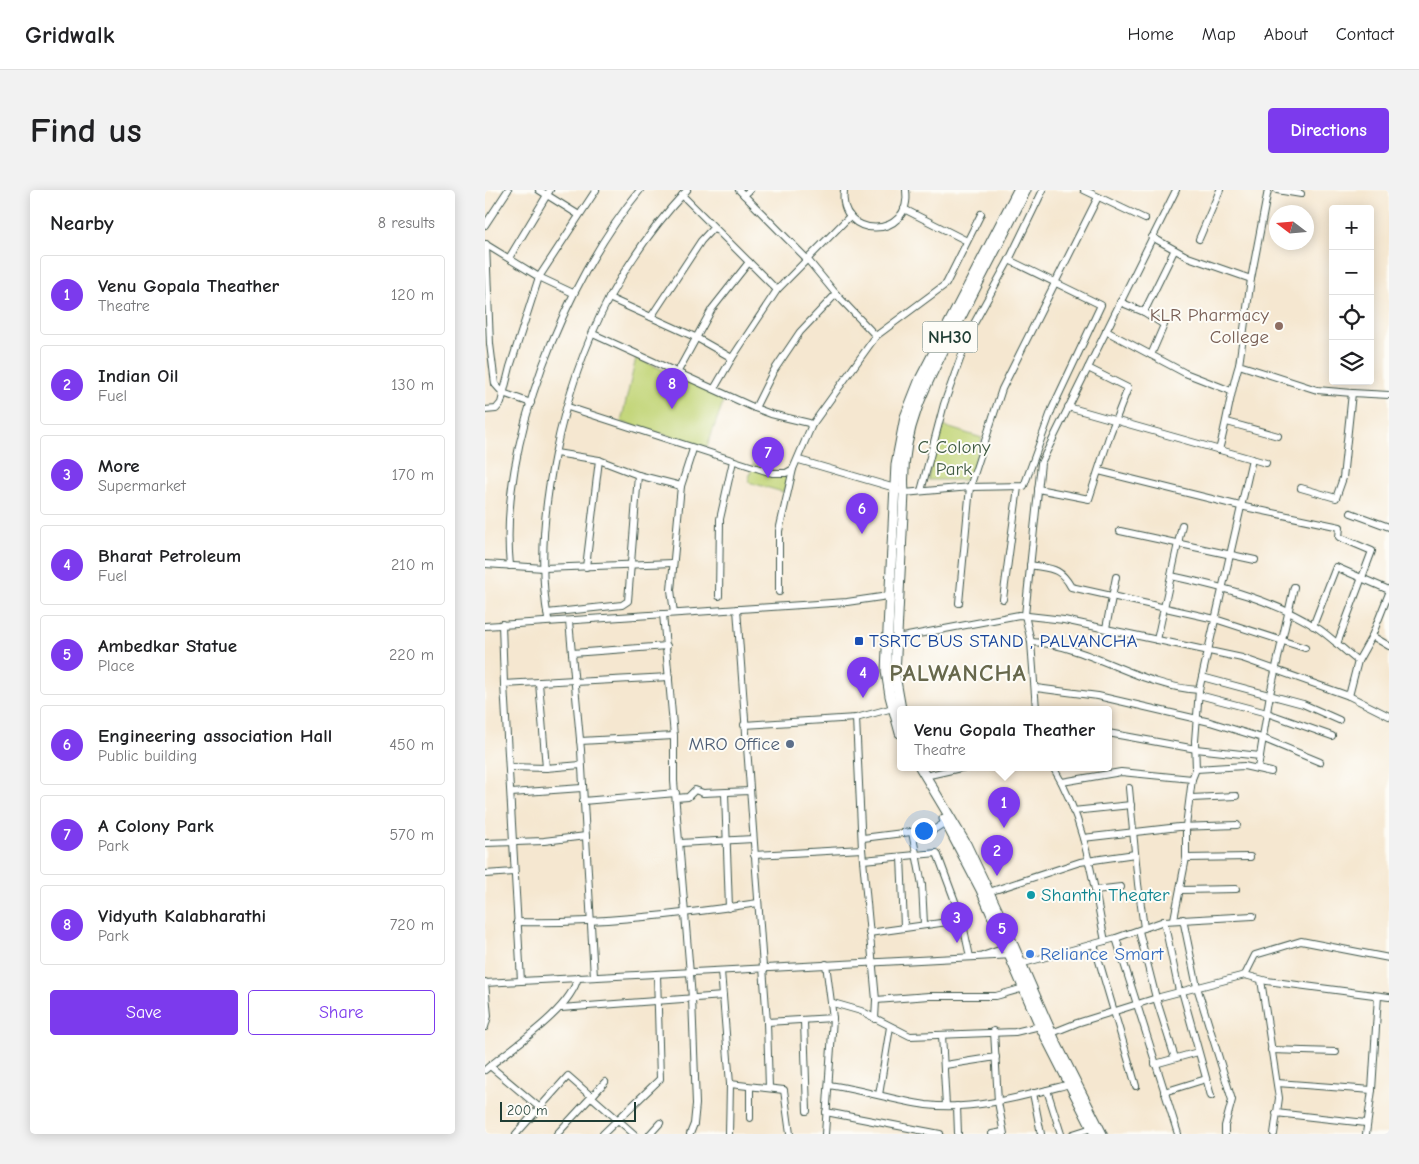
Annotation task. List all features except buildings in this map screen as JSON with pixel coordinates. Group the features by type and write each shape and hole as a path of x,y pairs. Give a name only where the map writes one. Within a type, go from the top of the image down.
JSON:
{"highway":[{"name":"NH30","path":"897,708 895,675 900,490 896,464 901,434 920,379 1018,190"},
{"name":"NH30","path":"897,708 886,671 889,596 907,437 926,383 1027,190"},
{"path":"915,771 946,822 981,890 1010,953 1040,1026 1093,1131"},
{"path":"922,771 966,844 1009,936 1010,953 1020,964 1052,1034 1102,1134"}],"street":[{"path":"485,225 507,190"},
{"path":"539,190 549,192 579,215"},
{"path":"485,410 496,409 501,403 509,366 539,277 596,190"},
{"path":"510,566 508,546 514,476 531,403 550,346 573,293 602,244 640,190"},
{"path":"741,192 749,190"},
{"path":"844,190 844,204 850,216 861,225 879,228 893,223 904,208 906,190"},
{"path":"921,491 944,404 971,329 1009,260 1043,190"},
{"path":"1083,190 1145,219"},
{"path":"1036,706 1031,642 1025,615 1041,463 1176,190"},
{"path":"1199,239 1220,190"},
{"path":"1219,450 1227,422 1231,391 1239,366 1251,279 1268,190"},
{"path":"1277,190 1301,194"},
{"path":"509,258 549,192"},
{"path":"741,192 808,260 836,294 876,336"},
{"path":"638,475 628,601 625,604 547,616 544,568 545,530 556,452 568,407 593,334 609,298 645,244 684,193 713,228 777,290"},
{"path":"959,603 970,487 1002,389 1098,197"},
{"path":"904,208 967,241"},
{"path":"779,592 779,531 793,469 799,460 811,425 876,336 946,284 981,214"},
{"path":"714,389 777,290 850,216"},
{"path":"651,317 696,249 713,228"},
{"path":"1152,237 1174,251 1251,279"},
{"path":"486,244 539,277 573,293"},
{"path":"486,244 488,344 495,384 503,393 531,403"},
{"path":"1144,312 1174,251"},
{"path":"799,460 900,490 921,491 970,487 1024,486 1052,409 1101,305 1009,260"},
{"path":"677,373 712,309 749,262"},
{"path":"755,408 773,372 800,332 836,294"},
{"path":"609,298 695,337 732,358"},
{"path":"1120,302 1144,312 1164,325 1151,355"},
{"path":"1106,331 1185,373 1231,391"},
{"path":"593,334 755,408 811,425"},
{"path":"1239,366 1317,390 1389,394"},
{"path":"1038,489 1089,499 1128,388 1088,368"},
{"path":"485,374 493,374"},
{"path":"1301,488 1336,498 1343,478 1352,393"},
{"path":"568,407 693,449 772,472 786,473 793,469"},
{"path":"1068,407 1266,463"},
{"path":"1227,422 1278,436"},
{"path":"674,613 671,590 681,486 693,449"},
{"path":"556,452 599,460 638,475 681,486"},
{"path":"1174,919 1186,858 1187,826 1196,769 1196,719 1199,692 1252,459"},
{"path":"586,567 599,460"},
{"path":"719,596 720,519 733,461"},
{"path":"1099,470 1240,506 1340,527 1339,537 1372,551 1337,644"},
{"path":"1003,599 1018,487"},
{"path":"1351,513 1389,527"},
{"path":"1157,640 1182,525"},
{"path":"1120,531 1255,560"},
{"path":"485,564 544,568 631,563 673,563"},
{"path":"1030,565 1056,570 1064,574 1071,587 1165,606 1215,619 1305,648"},
{"path":"1313,626 1336,567 1389,591 1372,636 1358,661 1349,696"},
{"path":"1171,576 1222,586 1289,613 1313,626 1358,661"},
{"path":"1106,628 1116,577"},
{"path":"1258,768 1270,694 1294,587"},
{"path":"485,626 862,601 889,596 897,606"},
{"path":"737,609 767,1022 769,1088"},
{"path":"663,614 674,736 676,795 692,998 696,1104 694,1124 690,1134"},
{"path":"897,638 1001,617 1025,615 1106,628 1208,650 1276,669 1349,696 1389,716"},
{"path":"569,621 580,740 594,977"},
{"path":"502,624 503,684 521,981"},
{"path":"1372,636 1389,646"},
{"path":"1031,642 1063,648 1164,684 1199,692 1267,713 1332,736"},
{"path":"572,653 667,646"},
{"path":"503,684 669,677"},
{"path":"1202,677 1303,704 1339,720"},
{"path":"539,682 546,768"},
{"path":"1036,688 1098,696 1226,726 1262,738 1320,762"},
{"path":"744,725 856,718 897,708"},
{"path":"856,718 863,838 862,849 876,1000 875,1019"},
{"path":"1112,734 1196,749 1260,756"},
{"path":"580,740 674,736"},
{"path":"509,767 546,768 581,765"},
{"path":"1196,769 1258,768 1271,772"},
{"path":"925,776 947,771"},
{"path":"1055,771 1062,782 1083,838 1105,941"},
{"path":"1062,782 1121,772 1193,779"},
{"path":"511,793 582,788"},
{"path":"1129,788 1142,930 1156,998 1175,1058"},
{"path":"583,800 676,795 688,797 695,790 703,793 750,791"},
{"path":"725,793 729,908"},
{"path":"1191,798 1236,796"},
{"path":"1073,811 1131,806"},
{"path":"863,838 935,829 946,822"},
{"path":"1083,838 1187,826 1237,825"},
{"path":"912,832 922,885 924,924"},
{"path":"485,843 543,841 586,836"},
{"path":"680,843 753,839"},
{"path":"754,856 862,849"},
{"path":"863,860 901,857 917,853 937,853 962,920 969,957"},
{"path":"989,892 1089,860 1135,854"},
{"path":"901,857 904,926"},
{"path":"1186,858 1249,857"},
{"path":"485,874 514,872"},
{"path":"1095,890 1121,886"},
{"path":"1181,890 1236,889"},
{"path":"517,922 590,922 668,916 685,912 758,903"},
{"path":"1020,964 1116,938 1164,921 1253,916"},
{"path":"1183,919 1197,987 1232,1100 1225,1126 1225,1134"},
{"path":"869,933 904,926 935,925 962,920"},
{"path":"1164,921 1180,991 1211,1096"},
{"path":"485,1027 488,1016 485,982 657,975 826,964 982,957 1010,953 1009,936"},
{"path":"1116,938 1178,1134"},
{"path":"1245,975 1255,955 1301,941 1389,958"},
{"path":"1094,944 1135,1086"},
{"path":"825,1134 825,1112 829,1086 833,1018 833,1003 826,964"},
{"path":"721,971 730,1084 729,1134"},
{"path":"603,1134 660,1078 657,975"},
{"path":"1052,1034 1156,998 1245,975 1261,980 1389,997"},
{"path":"540,1108 487,1068 561,1008 575,989 578,977"},
{"path":"1261,980 1279,1098 1274,1134"},
{"path":"876,1000 929,996 996,996 1024,988"},
{"path":"561,1008 723,996"},
{"path":"1366,1134 1372,1090 1378,996"},
{"path":"833,1003 861,1012 910,1036 994,1031 1015,1032 1040,1026"},
{"path":"767,1022 833,1018"},
{"path":"804,1020 807,1110"},
{"path":"879,1095 890,1027"},
{"path":"992,1134 1004,1133 998,1102 994,1031"},
{"path":"942,1034 946,1106"},
{"path":"1271,1050 1336,1052"},
{"path":"1155,1064 1198,1052"},
{"path":"945,1065 996,1057"},
{"path":"516,1134 568,1076 634,1134"},
{"path":"1164,1092 1206,1079"},
{"path":"557,1134 605,1082"},
{"path":"1277,1083 1372,1090"},
{"path":"730,1084 751,1088 784,1090 790,1134"},
{"path":"829,1086 928,1105 957,1106 998,1102 1070,1084"},
{"path":"751,1088 751,1118"},
{"path":"1047,1090 1061,1134"},
{"path":"1033,1093 1041,1134"},
{"path":"957,1106 958,1134"},
{"path":"825,1112 940,1134"},
{"path":"1276,1113 1366,1123"},
{"path":"650,1134 660,1123"},
{"path":"1073,1134 1093,1131"}],"green space":[{"path":"636,358 725,397 707,447 621,422"},
{"name":"C Colony Park","path":"940,425 982,438 969,480 928,480"},
{"path":"753,464 789,475 783,492 748,482"}],"place":[{"name":"KLR Pharmacy College","path":"1279,326"},
{"name":"Vidyuth Kalabharathi","path":"672,409"},
{"name":"A Colony Park","path":"768,478"},
{"name":"Engineering association Hall","path":"862,534"},
{"name":"TSRTC BUS STAND , PALVANCHA","path":"859,641"},
{"name":"Bharat Petroleum","path":"863,698"},
{"name":"MRO Office","path":"790,744"},
{"name":"Venu Gopala Theather","path":"1004,828"},
{"name":"Indian Oil","path":"997,876"},
{"name":"Shanthi Theater","path":"1031,895"},
{"name":"More","path":"957,943"},
{"name":"Ambedkar Statue","path":"1002,954"},
{"name":"Reliance Smart","path":"1030,954"}],"district":[{"name":"PALWANCHA","path":"958,673"}]}
